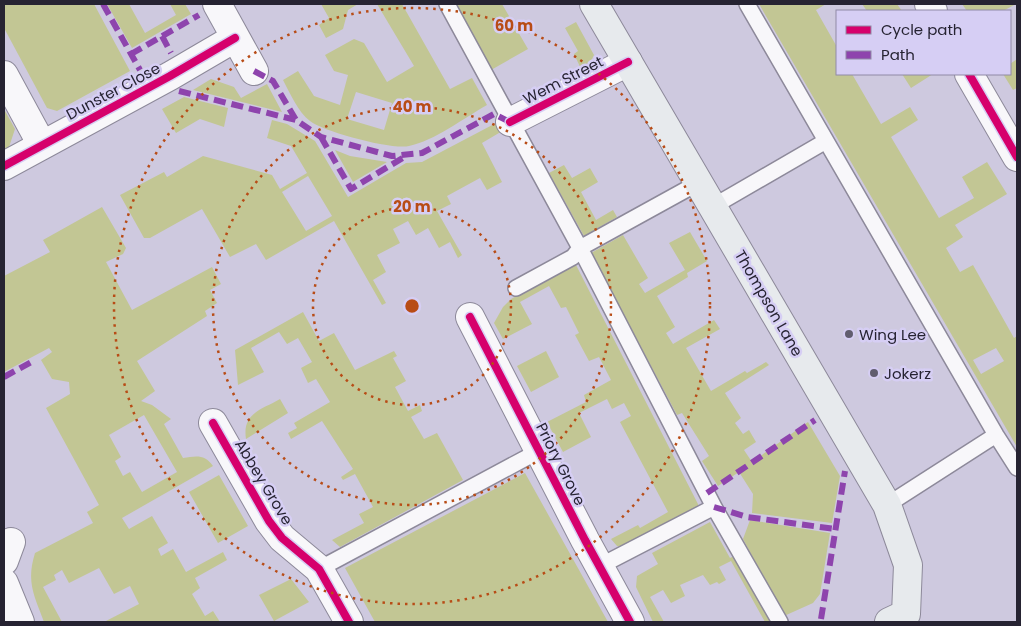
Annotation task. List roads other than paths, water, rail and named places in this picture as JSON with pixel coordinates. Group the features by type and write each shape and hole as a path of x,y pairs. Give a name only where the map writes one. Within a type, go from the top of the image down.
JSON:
{"main road":[{"name":"Thompson Lane","path":"594,4 887,506 908,565 898,618"}],"street":[{"path":"217,4 254,70"},
{"name":"Dunster Close","path":"4,166 170,76 235,38"},
{"name":"Wem Street","path":"510,122 628,62"},
{"path":"4,75 42,145"},
{"path":"970,75 1017,157"},
{"name":"Priory Grove","path":"470,317 630,622"},
{"name":"Abbey Grove","path":"212,423 269,521 282,538 318,568 350,622"},
{"path":"4,583 20,622"}],"lane":[{"path":"447,4 580,248 714,507 780,622"},
{"path":"747,4 996,435 1017,468"},
{"path":"712,207 826,141"},
{"path":"516,288 573,256 580,248 698,183"},
{"path":"887,506 996,435"},
{"path":"318,568 539,451"},
{"path":"600,566 714,507"}],"place":[{"name":"Wing Lee","path":"849,334"},
{"name":"Jokerz","path":"874,373"}]}
